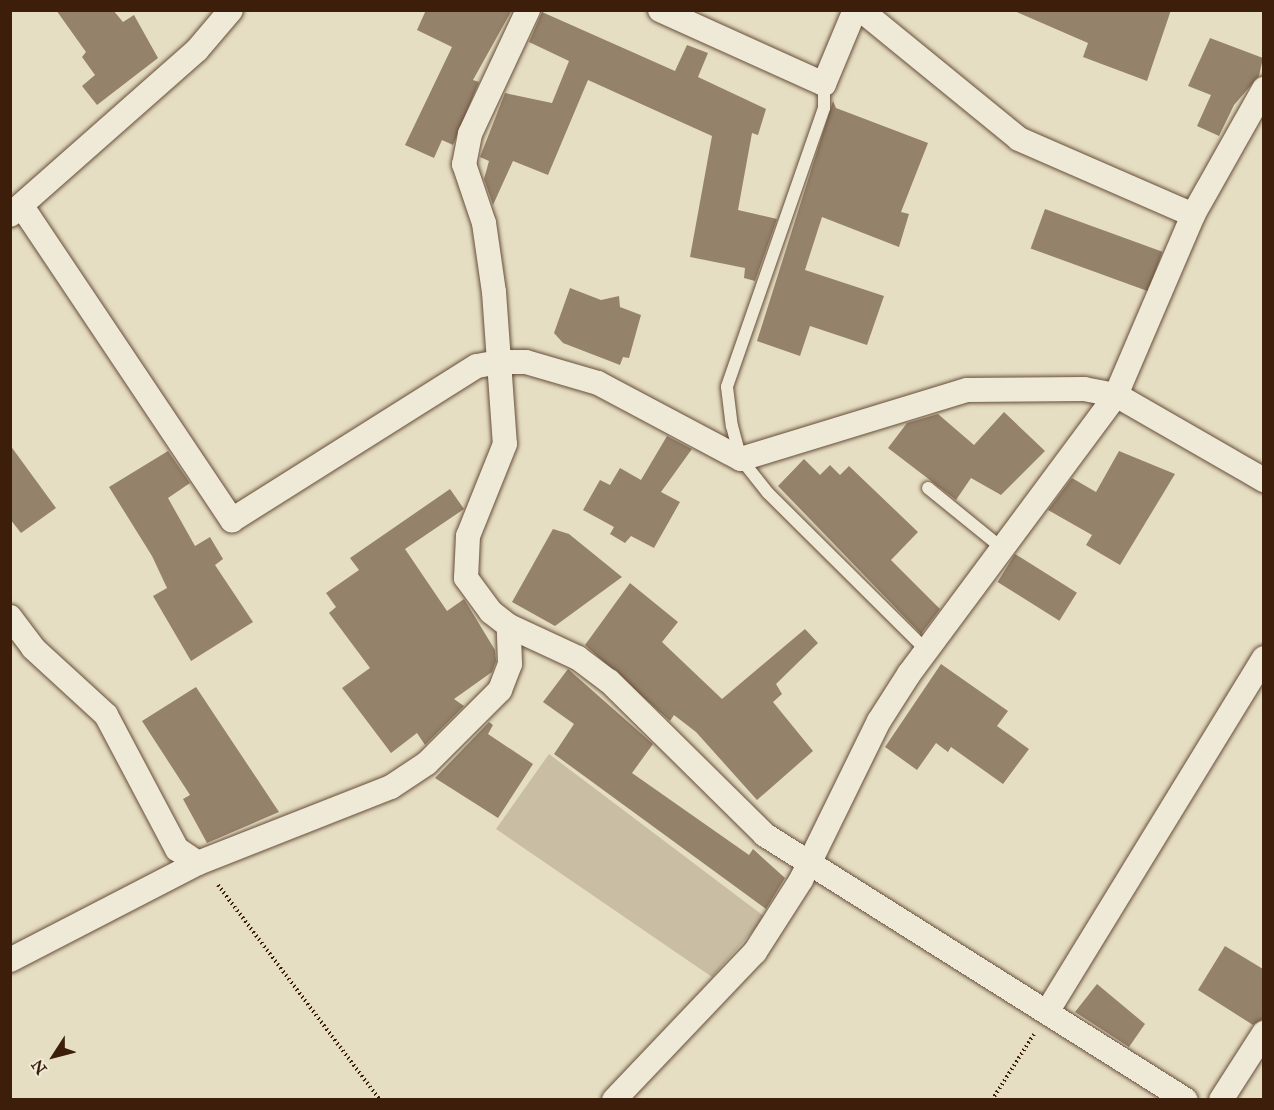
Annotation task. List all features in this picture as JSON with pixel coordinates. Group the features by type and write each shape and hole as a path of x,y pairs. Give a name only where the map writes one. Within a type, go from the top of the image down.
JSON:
{"street":[{"path":"528,10 470,134 464,164 484,223 505,444 468,536 466,578 491,612 509,626 578,658 609,681 765,835 809,858 1185,1100"},
{"path":"660,10 824,84 855,10"},
{"path":"861,10 1019,139 1193,215"},
{"path":"227,12 197,50 17,212 232,519 477,366 499,362 526,362 598,383 741,459 967,390 1084,389 1116,395 1263,480"},
{"path":"614,1100 755,952 809,858 879,720 927,651 1116,395 1193,215 1263,89"},
{"path":"10,617 33,648 106,715 177,849 198,863"},
{"path":"10,960 198,863 391,787 426,763 500,690 510,664 509,626"},
{"path":"1047,1012 1263,657"},
{"path":"1221,1100 1263,1032"}],"lane":[{"path":"824,84 824,108 727,387 741,459 838,566 927,651"},
{"path":"928,488 1003,549"}],"path":[{"path":"198,863 380,1100"},
{"path":"992,1100 1047,1012"}],"shaded area":[{"path":"549,754 765,917 712,977 496,829"}],"building":[{"path":"56,10 113,10 123,22 134,15 158,58 97,105 82,86 95,75 82,57 86,52"},
{"path":"426,10 512,10 473,80 479,82 453,145 442,140 434,158 405,145 452,47 417,30"},
{"path":"1012,10 1171,10 1147,81 1083,57 1088,43"},
{"path":"542,12 675,71 687,45 708,53 698,77 766,109 758,135 752,133 738,210 777,219 755,281 744,278 745,268 690,257 712,136 588,80 548,175 513,161 493,205 484,179 489,161 480,157 505,93 552,103 569,61 529,42"},
{"path":"1210,38 1263,58 1259,76 1234,105 1219,136 1197,126 1211,95 1188,86"},
{"path":"833,101 836,108 928,143 901,212 909,214 899,247 822,217 805,270 884,296 867,345 810,326 800,356 757,341"},
{"path":"1045,209 1162,252 1148,291 1031,248"},
{"path":"570,288 601,300 619,296 620,307 641,315 629,358 623,357 620,365 563,343 554,333"},
{"path":"1004,412 1045,451 1001,495 971,478 956,500 888,448 907,423 938,414 974,445"},
{"path":"667,436 692,449 661,492 680,502 654,548 631,536 625,543 610,534 614,527 583,510 600,480 610,485 620,468 641,480"},
{"path":"10,445 56,508 21,533 10,519"},
{"path":"168,451 190,483 168,498 195,546 210,537 223,559 215,565 253,622 191,661 153,596 167,588 152,556 109,487"},
{"path":"1119,451 1175,474 1120,565 1086,545 1092,535 1048,510 1072,478 1096,492"},
{"path":"804,459 820,475 830,465 840,475 849,466 918,532 891,560 940,609 921,634 778,486"},
{"path":"450,489 464,509 405,549 447,611 464,599 495,650 496,661 492,672 454,699 464,706 425,745 417,733 391,753 342,688 370,668 329,613 336,607 326,593 359,570 350,558"},
{"path":"553,529 569,534 622,577 555,626 512,602"},
{"path":"1015,554 1077,593 1059,621 998,582"},
{"path":"630,583 678,622 662,642 722,699 805,629 818,643 776,684 782,694 773,702 813,751 757,800 696,732 674,715 670,721 585,645"},
{"path":"941,664 1008,711 997,726 1029,749 1003,784 951,747 948,752 936,743 917,770 885,747"},
{"path":"568,669 653,744 632,773 749,855 753,849 785,878 766,909 554,754 574,724 543,702"},
{"path":"196,687 279,812 207,843 183,799 190,795 142,721"},
{"path":"489,722 493,725 488,734 533,764 498,818 435,778"},
{"path":"1225,946 1263,969 1263,1019 1253,1025 1198,990"},
{"path":"1097,984 1145,1024 1129,1047 1075,1012"}]}
